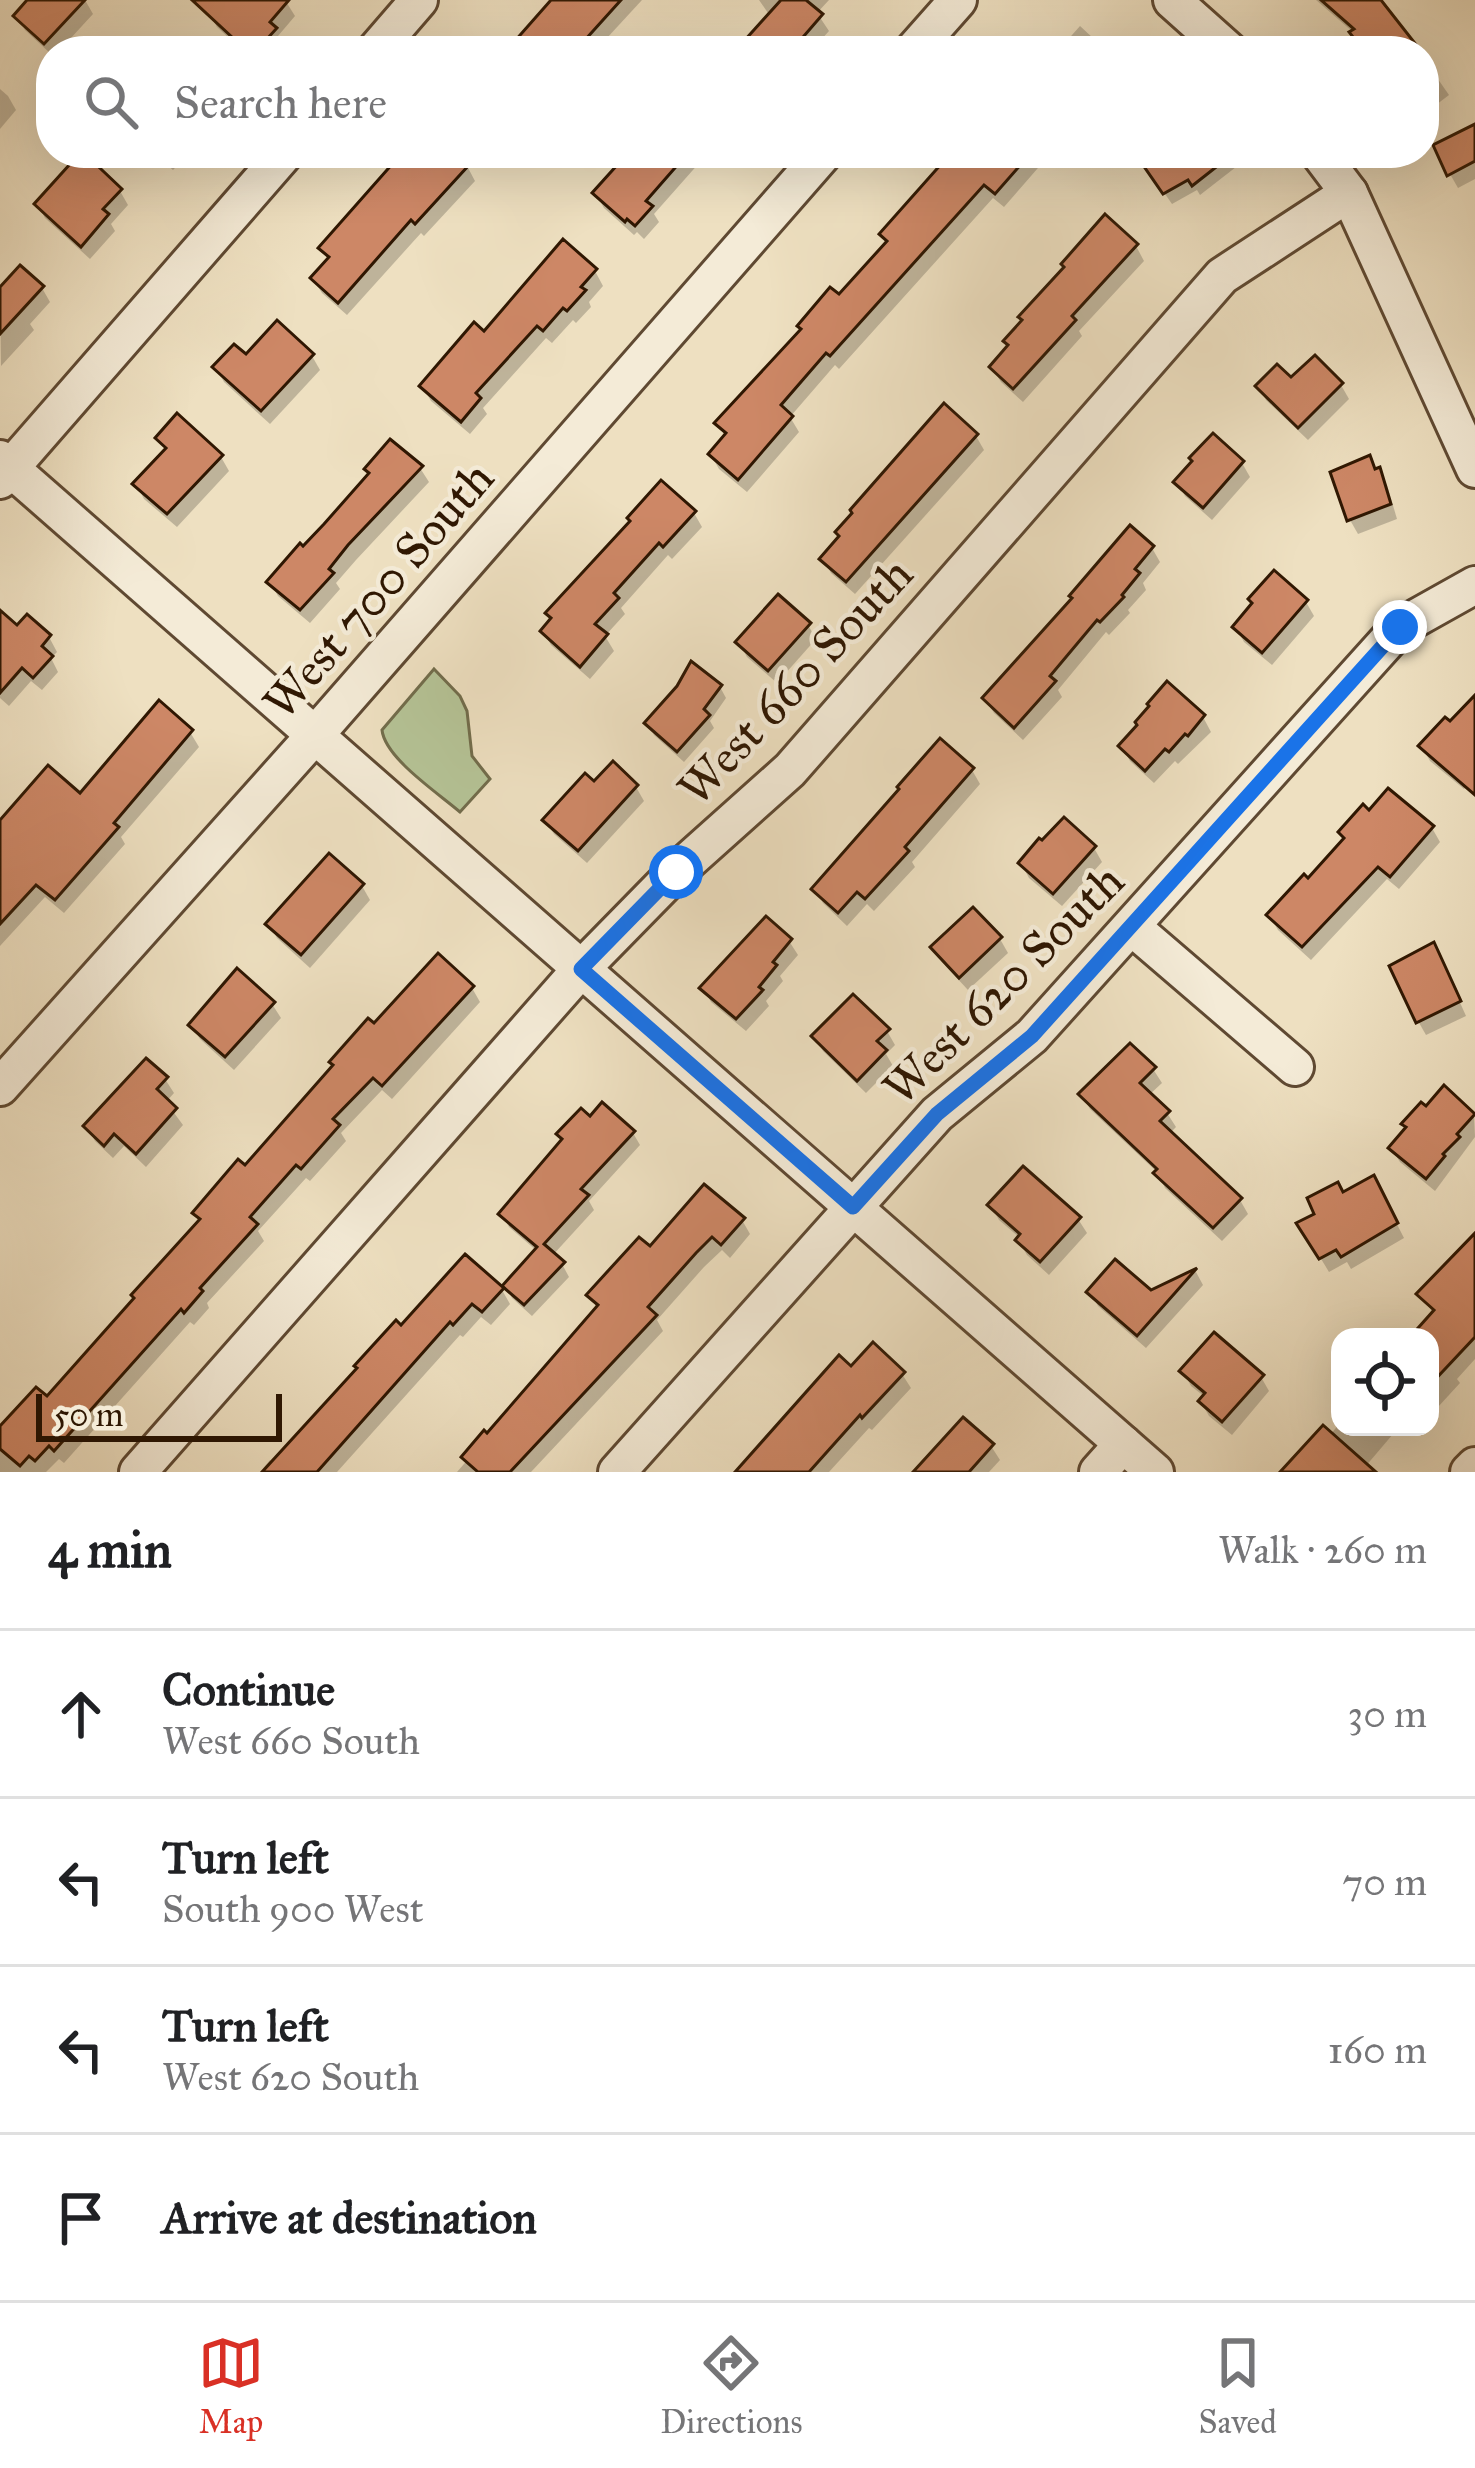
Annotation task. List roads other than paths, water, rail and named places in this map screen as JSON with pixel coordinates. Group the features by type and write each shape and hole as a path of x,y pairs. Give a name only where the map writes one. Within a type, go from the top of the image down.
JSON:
{"street":[{"path":"388,36 419,0"},
{"path":"926,36 958,0"},
{"path":"1172,0 1212,36"},
{"path":"273,168 3,469 315,735 1155,1472"},
{"name":"West 700 South","path":"0,1087 811,168"},
{"path":"1330,168 1349,193 1475,469"},
{"name":"West 660 South","path":"139,1472 581,969 676,872 790,770 1222,276 1349,193"},
{"name":"West 620 South","path":"617,1472 937,1114 1032,1036 1400,627 1475,585"},
{"path":"1132,927 1295,1067"},
{"path":"1098,1472 1123,1444"}]}
